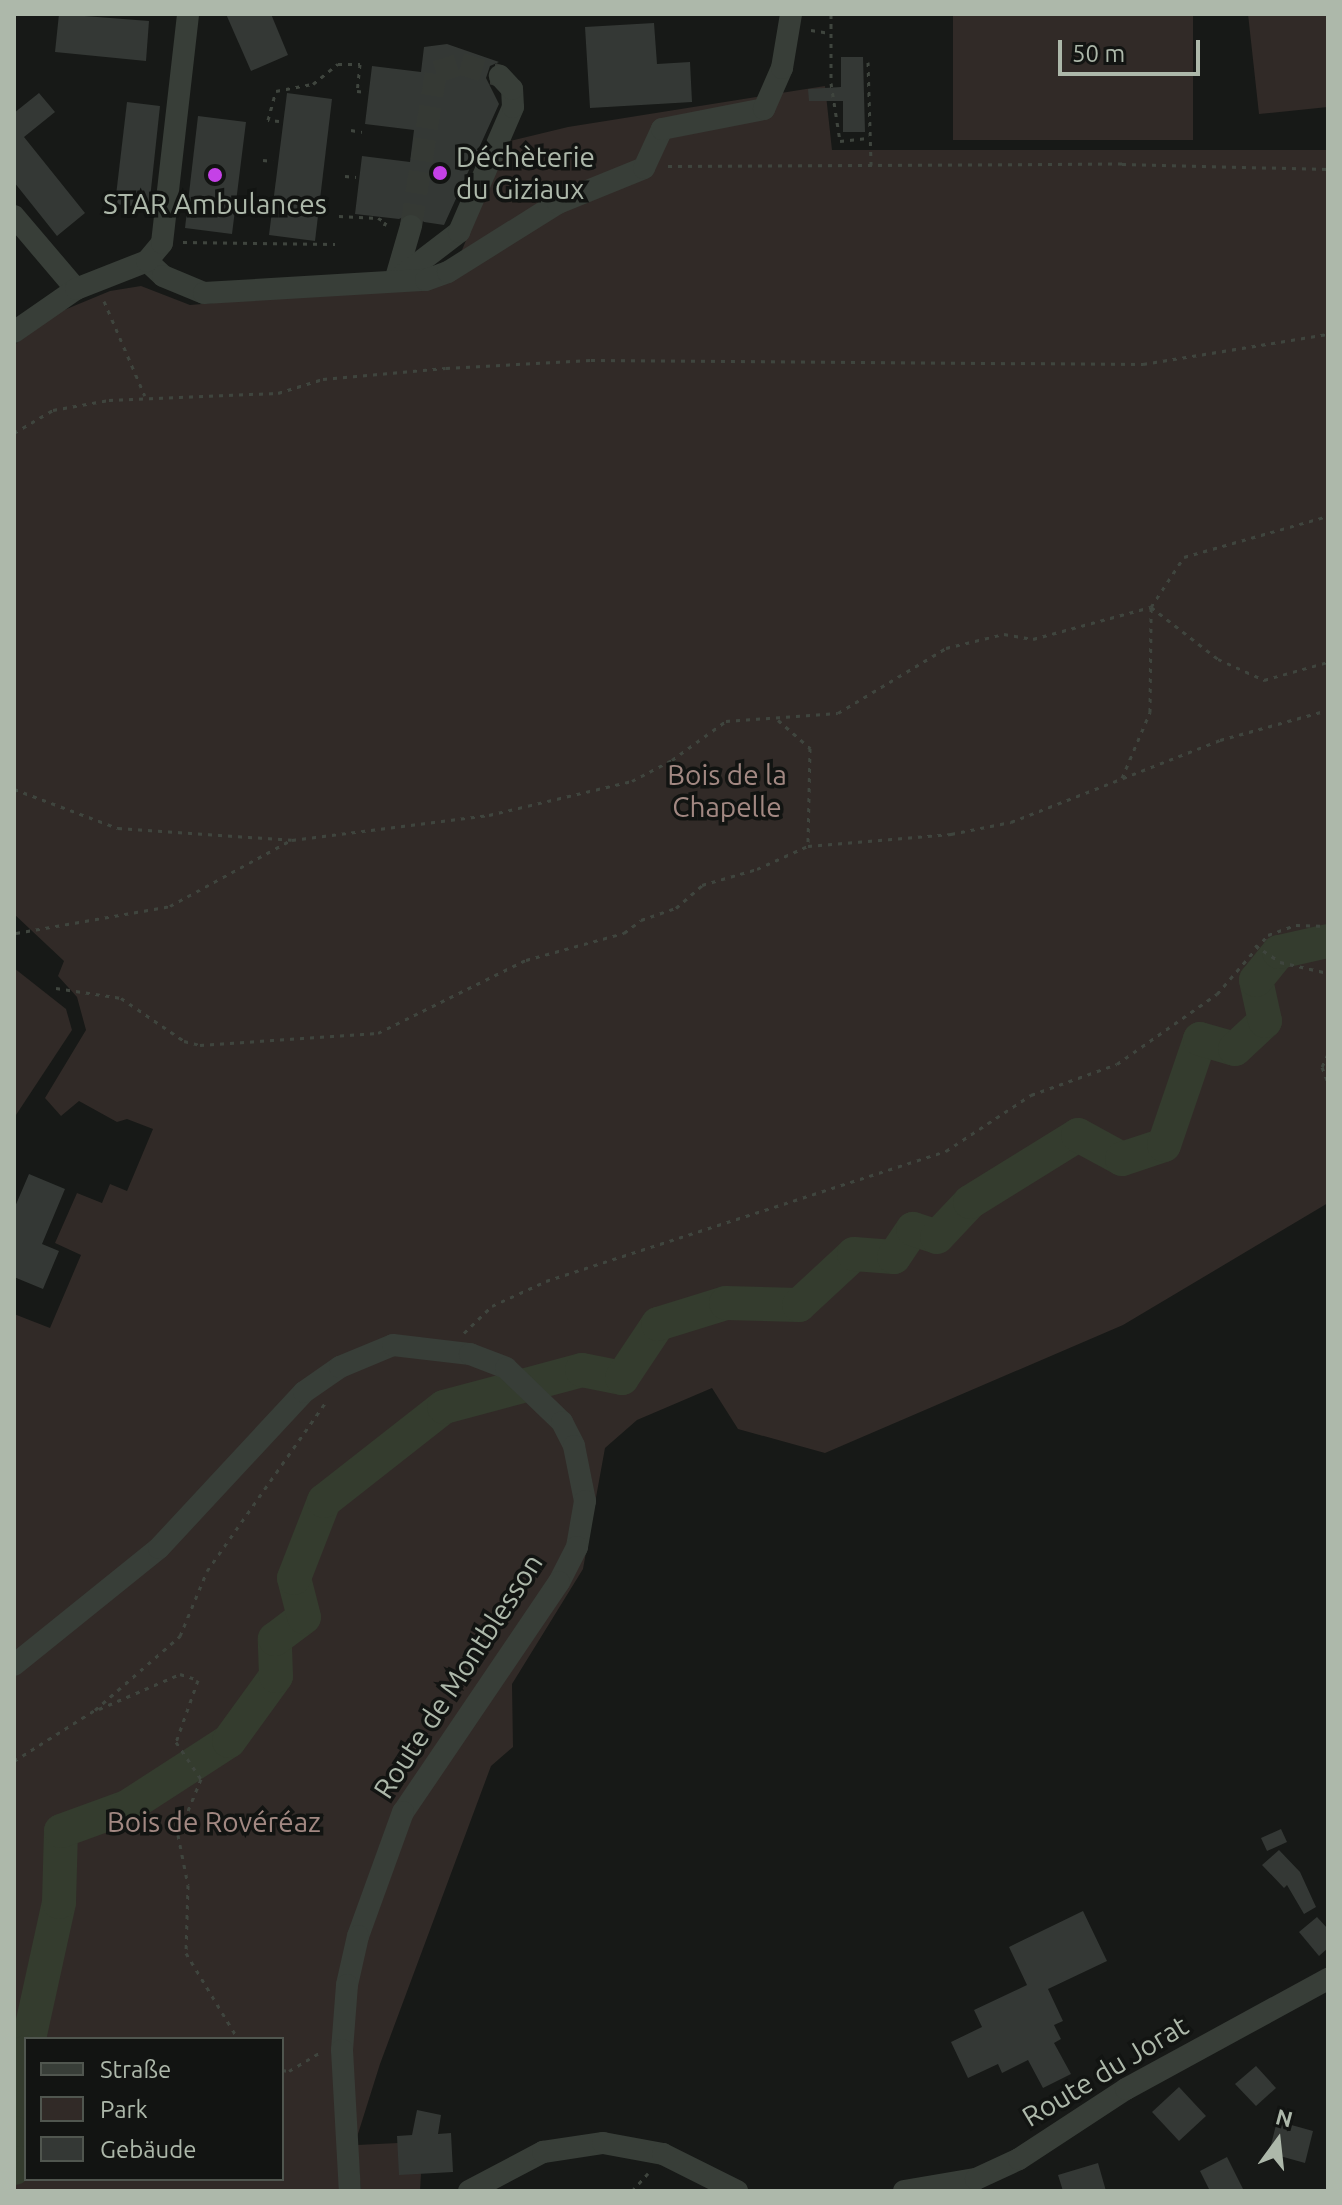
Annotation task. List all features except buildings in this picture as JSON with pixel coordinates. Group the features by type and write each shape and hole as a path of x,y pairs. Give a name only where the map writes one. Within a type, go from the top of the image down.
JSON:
{"street":[{"path":"14,332 67,294 147,261 165,232 188,14"},
{"path":"147,261 170,280 204,293 395,281 448,272 558,203 644,168 656,137 670,125 768,105 782,68 791,14"},
{"path":"395,281 459,232 513,107 512,89 500,76"},
{"path":"14,216 38,247 67,294"},
{"path":"395,281 411,226"},
{"name":"Route de Montblesson","path":"14,1665 159,1548 304,1392 340,1367 393,1345 446,1349 506,1368 541,1398 562,1422 574,1446 585,1501 577,1547 559,1582 403,1812 371,1891 347,1985 343,2041 350,2191"},
{"name":"Route du Jorat","path":"904,2191 976,2179 1019,2159 1126,2089 1328,1979"},
{"path":"469,2191 543,2152 603,2143 663,2154 737,2191"}],"path":[{"path":"831,14 831,83 840,141 870,138"},
{"path":"868,62 871,165"},
{"path":"279,121 268,120 276,91 313,84 338,64 360,64 357,91 367,92"},
{"path":"351,130 362,132"},
{"path":"263,160 273,161"},
{"path":"644,168 871,165 1328,169"},
{"path":"345,176 356,177"},
{"path":"256,206 270,208"},
{"path":"339,216 378,218 386,222 384,226"},
{"path":"175,242 335,244"},
{"path":"115,292 104,299 145,396"},
{"path":"14,433 53,410 145,396 278,393 323,379 591,360 1143,364 1328,334"},
{"path":"1122,778 1150,712 1151,607 1184,557 1328,516"},
{"path":"1151,607 1218,659 1264,680 1328,662"},
{"path":"14,789 118,828 292,840 489,815 632,781 672,760 726,721 778,720 838,713 946,648 1004,634 1033,639 1151,607"},
{"path":"56,988 121,998 184,1041 200,1045 378,1033 526,960 624,933 641,920 676,908 702,885 757,869 808,846 951,834 1011,822 1220,740 1328,710"},
{"path":"778,720 810,748 808,846"},
{"path":"16,933 170,906 292,840"},
{"path":"446,1349 492,1306 546,1281 946,1151 1031,1095 1117,1064 1217,994 1255,945 1296,925 1328,926"},
{"path":"1255,945 1280,962 1328,973"},
{"path":"1328,1054 1322,1067 1328,1083"},
{"path":"14,1761 95,1710 180,1636 207,1571 328,1397"},
{"path":"95,1710 180,1674 198,1680 176,1742 201,1779 178,1835 188,1885 186,1953 237,2037"},
{"path":"284,2070 289,2071 343,2041"},
{"path":"632,2191 653,2162"}],"green space":[{"path":"953,14 1193,14 1193,140 953,140"},
{"path":"1248,14 1328,14 1328,107 1259,114"},
{"name":"Bois de la Chapelle","path":"825,86 832,150 1328,150 1328,1203 1123,1325 825,1453 738,1429 712,1388 637,1420 605,1448 583,1569 512,1684 513,1747 491,1766 380,2064 340,2191 14,2191 14,1314 50,1328 81,1255 55,1243 77,1193 102,1203 110,1184 127,1191 153,1129 127,1119 117,1122 79,1101 61,1116 45,1098 86,1030 77,997 58,976 64,961 14,914 14,345 57,313 110,291 141,286 190,305 403,287 460,255 506,142 568,127"},
{"path":"14,968 66,1009 72,1030 14,1118"},
{"path":"398,2143 421,2174 420,2191 361,2191 357,2145"}],"waterway":[{"path":"29,2037 59,1902 61,1831 127,1807 229,1741 276,1676 275,1639 304,1617 294,1578 324,1501 444,1407 582,1370 622,1378 658,1324 726,1303 799,1305 854,1254 894,1257 913,1229 937,1237 970,1202 1078,1135 1122,1159 1164,1145 1200,1039 1235,1049 1265,1021 1256,980 1279,952 1328,941"},
{"path":"14,2106 24,2061"},
{"path":"14,2133 20,2163 14,2168"}],"tunnel":[{"path":"411,226 436,72 461,64 500,76"}],"place":[{"name":"Déchèterie du Giziaux","path":"440,173"},
{"name":"STAR Ambulances","path":"215,175"}],"park label":[{"name":"Bois de Rovéréaz","path":"214,1822"}]}
